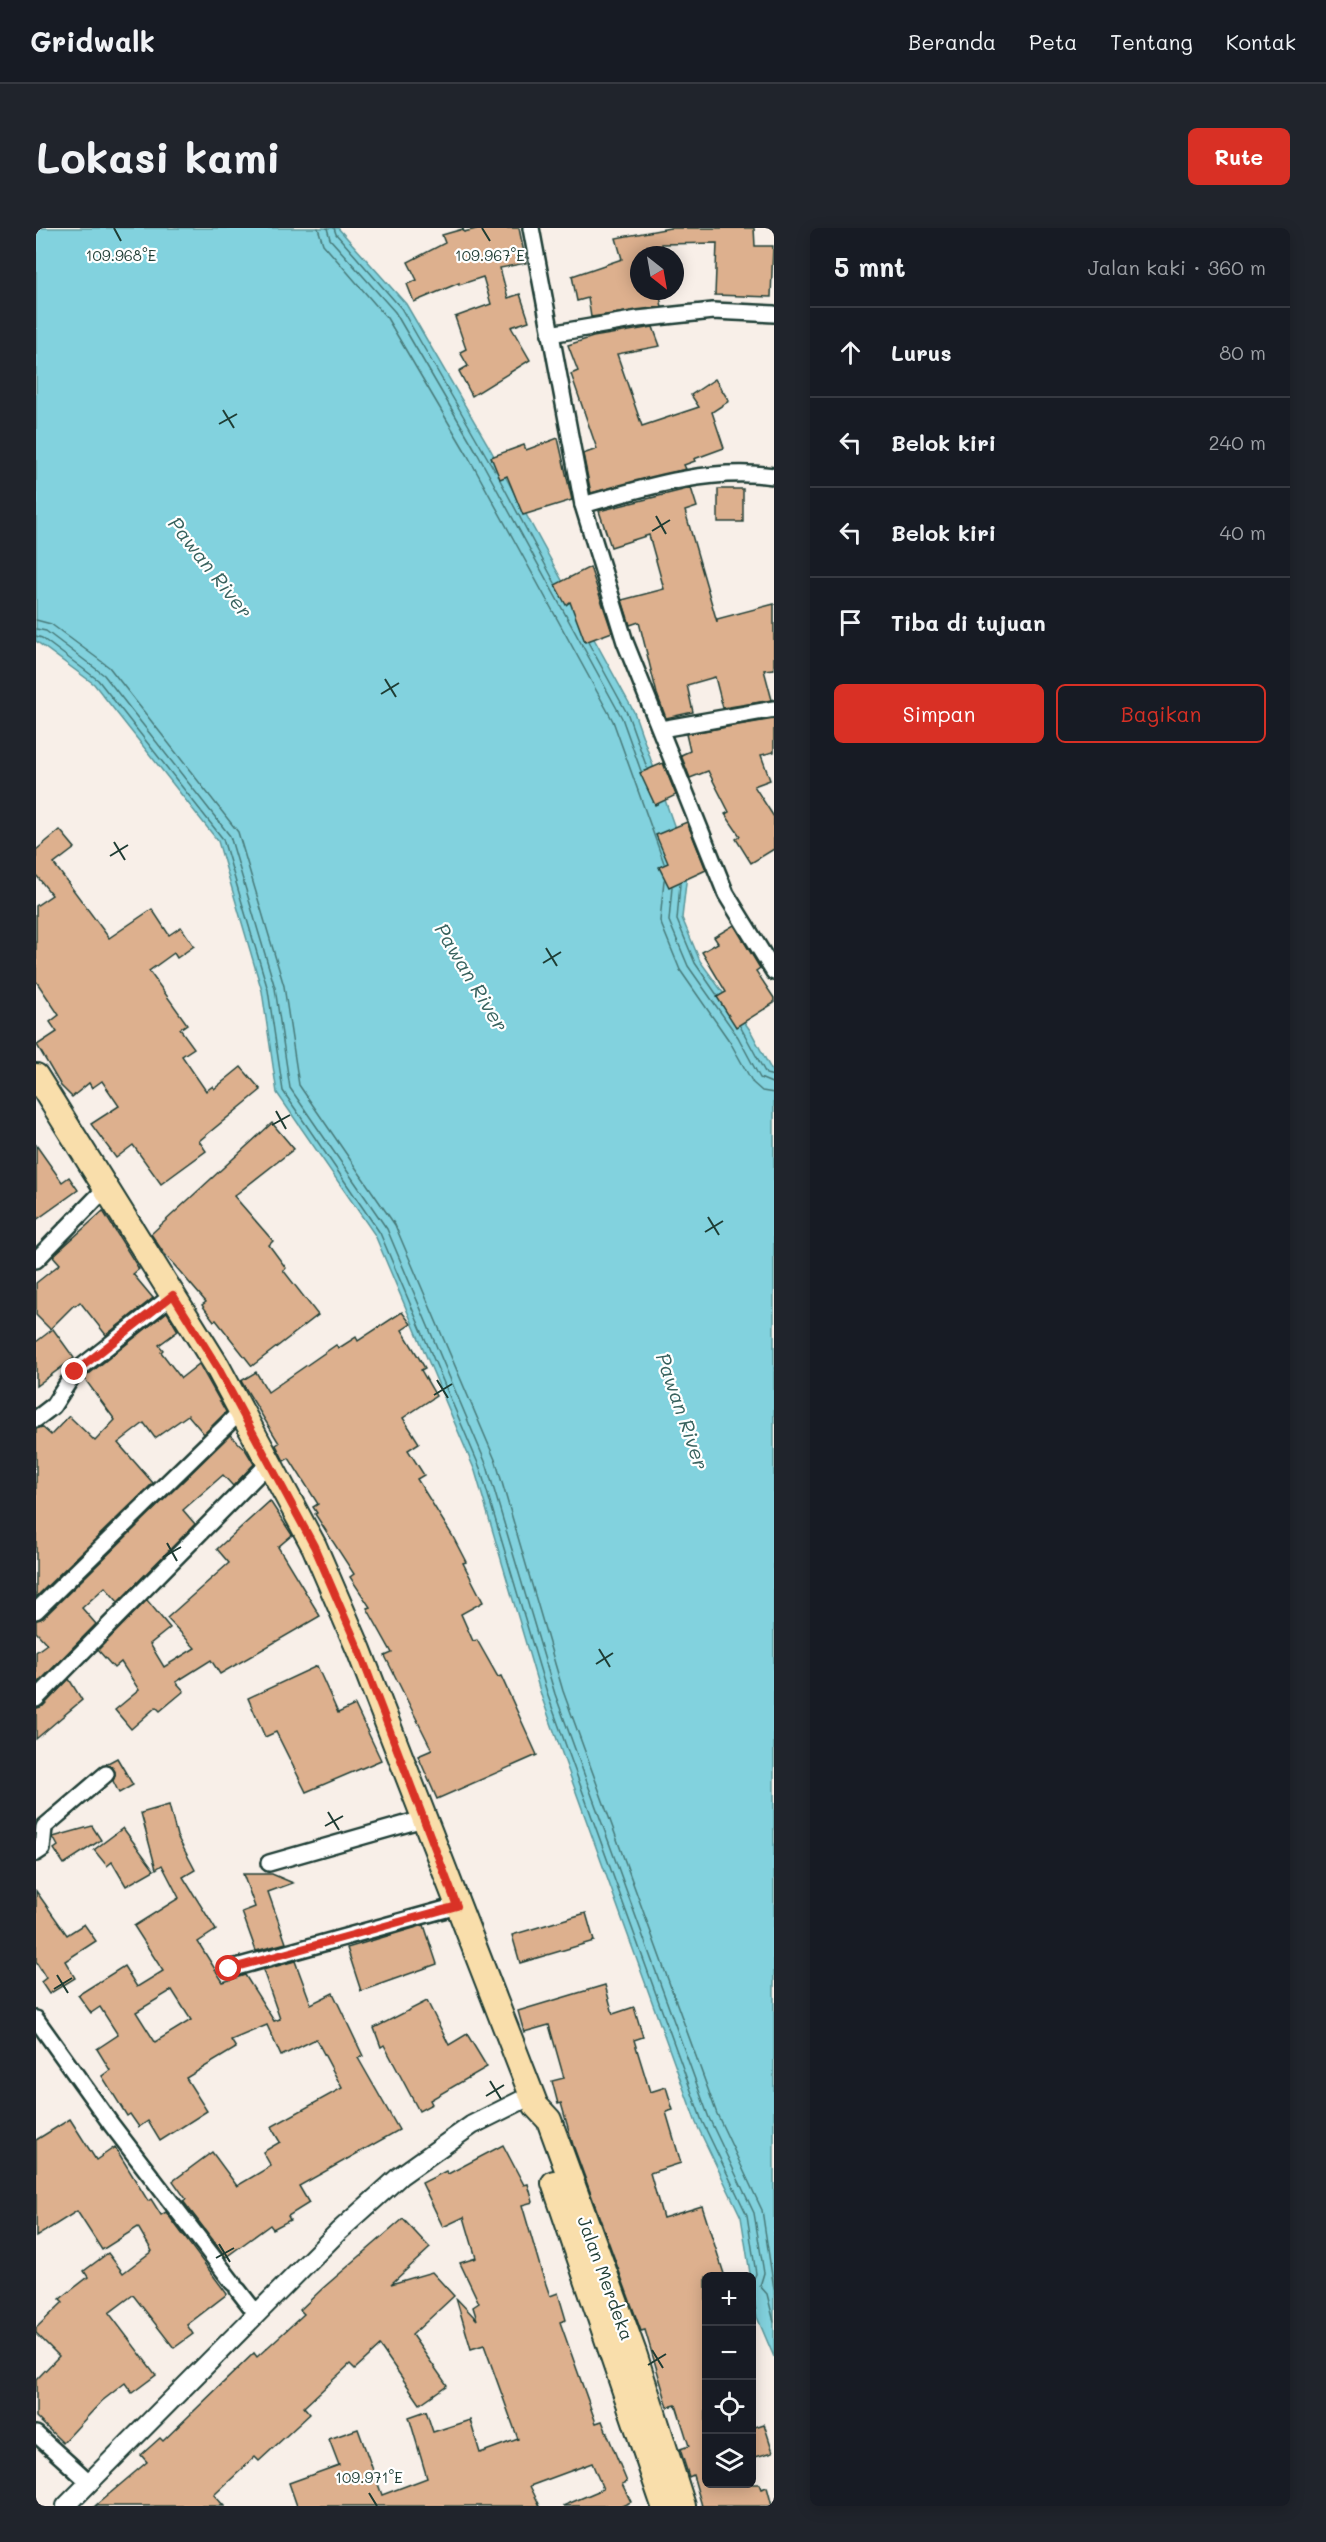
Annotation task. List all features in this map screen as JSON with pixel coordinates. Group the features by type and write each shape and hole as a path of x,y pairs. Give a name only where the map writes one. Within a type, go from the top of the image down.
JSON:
{"main road":[{"name":"Jalan Merdeka","path":"36,1076 173,1295 242,1411 314,1546 359,1650 538,2112 583,2239 664,2506"},
{"name":"Jalan Merdeka","path":"583,2239 634,2353 683,2506"}],"street":[{"path":"532,235 584,505 626,642 726,894 774,972"},
{"path":"550,334 638,318 713,311 774,314"},
{"path":"584,505 690,478 726,474 774,476"},
{"path":"661,729 774,709"},
{"path":"36,1260 106,1188"},
{"path":"36,1419 53,1406 75,1372 173,1295"},
{"path":"36,1611 242,1411"},
{"path":"36,1699 269,1463"},
{"path":"36,1853 42,1849 44,1827 106,1774"},
{"path":"269,1863 423,1819"},
{"path":"229,1969 457,1906"},
{"path":"36,2019 111,2124 256,2313"},
{"path":"66,2506 256,2313 338,2232 400,2176 472,2125 538,2112"},
{"path":"36,2434 89,2482"}],"water":[{"name":"Pawan River","path":"36,228 338,228 406,304 488,445 634,712 688,865 682,918 700,961 750,1030 774,1075 774,2357 757,2317 756,2272 750,2272 741,2217 696,2123 542,1698 475,1471 375,1235 277,1093 262,991 218,841 94,684 36,641"}],"building":[{"path":"480,228 519,228 526,263 500,268 508,298 520,294 529,321 511,327 530,360 472,396 459,371 468,366 460,352 466,349 455,317 491,304 483,277 459,285 459,283 414,302 407,284 417,280 408,262 445,243 442,235 463,229 464,232"},
{"path":"670,228 754,228 755,246 773,246 771,297 715,295 717,243 630,246 630,300 661,300 662,307 591,317 588,298 577,301 572,276 622,259 616,238"},
{"path":"653,327 660,346 617,354 642,426 699,407 691,395 715,379 729,401 712,412 724,448 694,459 695,461 684,465 686,469 591,493 583,454 597,449 571,374 578,371 568,345 593,337"},
{"path":"558,438 572,500 523,515 507,476 500,479 491,457 524,445 526,450"},
{"path":"691,488 697,507 685,511 717,622 717,619 774,604 774,669 764,670 772,700 723,708 715,677 687,685 693,712 666,718 657,694 639,622 630,625 622,600 664,589 649,535 611,547 599,511"},
{"path":"718,489 743,489 743,522 718,522"},
{"path":"590,567 612,632 585,642 570,602 566,605 555,585"},
{"path":"774,719 774,752 761,755 770,780 754,786 774,817 774,849 751,863 736,839 740,836 725,814 729,812 708,771 690,778 681,755 690,751 686,734"},
{"path":"663,763 676,795 655,805 640,773"},
{"path":"687,822 706,870 669,887 659,867 668,863 656,835"},
{"path":"60,830 75,848 54,864 109,938 152,909 169,935 181,927 194,946 177,958 174,953 149,971 187,1024 180,1029 194,1048 182,1056 206,1091 213,1086 214,1089 241,1067 261,1090 199,1141 206,1151 161,1184 133,1145 116,1158 91,1124 119,1106 102,1081 92,1088 89,1083 72,1097 61,1086 37,1045 57,1032 50,1022 59,1015 36,981 36,906 52,895 36,875 36,850"},
{"path":"734,925 760,968 756,971 774,998 774,1003 736,1027 717,997 726,992 702,952 718,943 714,937"},
{"path":"272,1123 294,1149 234,1196 273,1241 269,1245 286,1268 283,1270 318,1315 252,1366 216,1320 214,1321 202,1305 206,1302 163,1252 151,1234"},
{"path":"36,1145 62,1182 69,1177 78,1190 36,1220"},
{"path":"103,1211 139,1269 133,1274 153,1298 106,1335 80,1302 50,1329 36,1315 36,1283 60,1264 53,1256"},
{"path":"167,1312 178,1331 159,1345 163,1350 161,1352 181,1378 199,1364 226,1412 204,1434 188,1415 155,1438 144,1423 118,1443 153,1483 36,1597 36,1429 42,1427 51,1435 69,1416 95,1441 115,1420 84,1378"},
{"path":"402,1312 411,1324 402,1330 425,1368 421,1370 436,1396 403,1418 419,1443 408,1450 424,1475 417,1479 452,1535 483,1602 461,1614 473,1641 477,1640 498,1677 501,1676 537,1755 437,1799 418,1756 432,1750 385,1656 392,1653 367,1608 370,1607 350,1577 354,1574 315,1514 317,1513 313,1507 318,1504 289,1458 284,1461 276,1445 279,1443 241,1381 256,1372 268,1392 336,1345 339,1348 356,1337 358,1341"},
{"path":"53,1329 74,1358 36,1386 36,1342"},
{"path":"230,1435 245,1449 254,1464 233,1486 223,1475 183,1510 195,1524 118,1602 105,1587 82,1608 96,1624 36,1685 36,1652 47,1644 36,1632 36,1620 43,1618"},
{"path":"270,1501 292,1535 278,1547 320,1616 220,1674 211,1660 176,1682 184,1691 160,1711 156,1707 131,1729 115,1710 139,1690 121,1662 114,1668 98,1650 147,1600 170,1628 150,1644 164,1667 195,1648 167,1618 229,1563 217,1549"},
{"path":"317,1666 338,1713 355,1705 381,1760 306,1792 276,1732 265,1737 248,1698"},
{"path":"69,1679 82,1700 36,1739 36,1708 43,1706"},
{"path":"117,1758 133,1785 119,1793 113,1781 115,1772 106,1764"},
{"path":"169,1805 177,1836 195,1870 183,1877 216,1930 198,1942 223,1982 245,1975 274,2021 280,2019 263,1970 295,1961 311,2004 333,1993 363,2056 358,2058 399,2130 299,2186 309,2203 288,2216 290,2220 273,2229 270,2225 226,2257 183,2201 186,2199 173,2181 212,2152 237,2186 271,2166 263,2152 280,2142 271,2127 342,2088 316,2039 281,2056 267,2025 231,2040 236,2048 186,2078 207,2111 160,2141 148,2121 139,2127 130,2114 127,2116 102,2076 110,2070 97,2049 118,2035 100,2007 91,2013 78,1995 124,1966 137,1987 163,1971 134,1926 179,1898 162,1865 156,1869 141,1813","holes":["172,1990 191,2020 155,2042 136,2012"]},
{"path":"92,1826 101,1840 64,1864 54,1849 58,1846 53,1837"},
{"path":"123,1828 154,1870 126,1886 112,1862 107,1866 94,1850"},
{"path":"243,1874 272,1874 293,1883 268,1892 286,1943 256,1951 242,1912 255,1907"},
{"path":"36,1891 67,1935 84,1924 96,1941 65,1961 75,1978 49,1994 41,1982 46,1978 36,1962"},
{"path":"586,1913 594,1941 520,1963 512,1935"},
{"path":"424,1925 437,1964 361,1991 347,1948"},
{"path":"605,1985 613,2014 634,2007 643,2037 634,2040 650,2092 666,2087 673,2110 666,2112 681,2163 650,2173 663,2218 702,2206 723,2272 702,2272 702,2488 756,2488 756,2484 759,2484 761,2489 767,2487 772,2506 702,2506 693,2475 689,2477 680,2449 689,2446 676,2405 668,2407 645,2330 641,2331 573,2145 561,2103 558,2104 552,2081 564,2078 549,2025 524,2032 518,2011"},
{"path":"427,2001 449,2045 467,2034 487,2067 430,2100 432,2104 419,2111 384,2045 381,2047 374,2028"},
{"path":"70,2119 96,2160 115,2147 148,2201 151,2199 161,2215 166,2212 227,2294 187,2325 193,2334 174,2348 133,2295 109,2313 156,2375 132,2393 125,2383 102,2401 63,2443 36,2417 36,2380 59,2356 36,2333 36,2328 63,2302 60,2299 88,2277 84,2271 108,2253 123,2273 152,2251 138,2227 102,2250 77,2211 36,2237 36,2140"},
{"path":"503,2145 524,2185 528,2184 533,2202 522,2205 541,2270 550,2296 558,2293 566,2320 560,2322 596,2423 602,2421 627,2482 622,2484 631,2502 622,2506 563,2506 603,2489 592,2463 530,2486 540,2506 297,2506 289,2483 339,2465 329,2439 358,2429 382,2495 427,2478 409,2417 426,2411 433,2432 470,2420 480,2453 518,2439 484,2345 471,2349 456,2298 477,2320 473,2307 479,2303 460,2263 476,2258 464,2217 443,2227 422,2183 446,2171 448,2174"},
{"path":"403,2219 430,2248 391,2284 432,2272 454,2296 412,2335 447,2385 420,2404 380,2346 355,2369 350,2364 304,2407 310,2414 259,2461 255,2457 214,2495 224,2506 95,2506 147,2462 141,2455 160,2438 163,2441 254,2353 257,2357 304,2314 300,2310 323,2288"},
{"path":"764,2424 773,2452 756,2457 756,2427"}],"route":[{"path":"75,1372 173,1295 217,1366 314,1546 359,1650 457,1906 257,1959 229,1969"}]}
